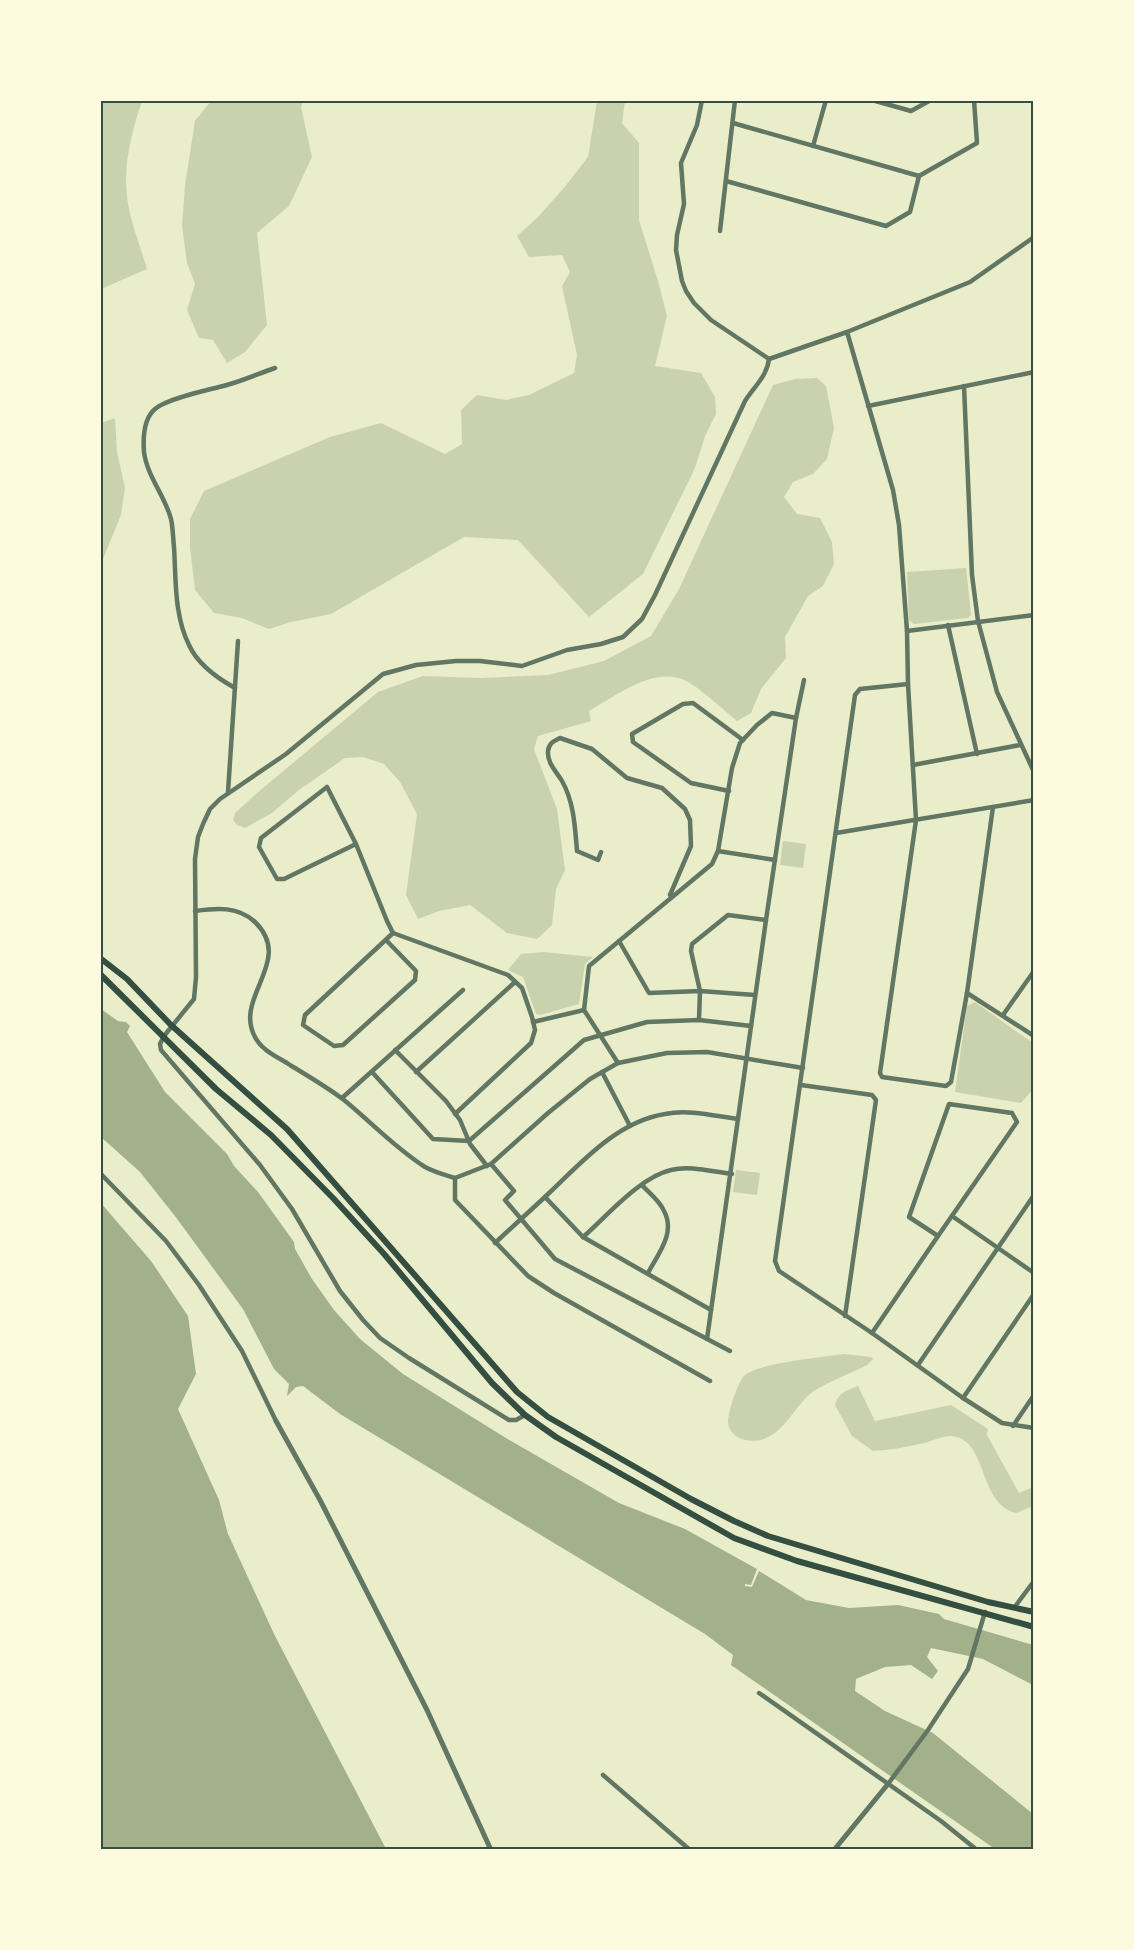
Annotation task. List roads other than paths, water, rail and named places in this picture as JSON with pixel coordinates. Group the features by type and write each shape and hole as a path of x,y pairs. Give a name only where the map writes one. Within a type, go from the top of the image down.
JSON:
{"main road":[{"path":"100,958 128,979 172,1026 287,1129 517,1392 548,1418 691,1499 768,1536 1034,1612"},
{"path":"100,974 216,1089 271,1134 385,1255 492,1383 525,1415 556,1437 734,1538 797,1561 1034,1627"}],"street":[{"path":"702,100 697,125 681,163 684,204 676,250 682,281 694,303 711,320 769,359"},
{"path":"720,231 735,100"},
{"path":"813,146 826,100"},
{"path":"872,100 892,103 911,111 931,100"},
{"path":"733,123 919,176 977,143 974,100"},
{"path":"726,181 886,226 910,212 919,176"},
{"path":"769,359 846,332 970,282 1034,237"},
{"path":"846,332 893,489 899,525 907,631 916,820 880,1073 882,1077 946,1086 951,1082 967,993 993,807"},
{"path":"525,1415 516,1420 509,1420 380,1338 340,1291 292,1209 260,1165 161,1050 160,1044 164,1036 194,999 196,977 195,859 198,837 210,809 228,792 286,754 384,674 416,665 456,662 480,661 522,666 567,650 601,644 623,637 642,619 655,595 745,401 768,371 769,359"},
{"path":"235,688 216,678 189,646 180,619 172,521 144,453 144,432 146,421 154,409 162,404 275,368"},
{"path":"868,406 1034,372"},
{"path":"963,386 972,575 978,621 991,675 1003,708 1034,772"},
{"path":"907,631 1034,615"},
{"path":"948,625 977,753"},
{"path":"228,792 238,641"},
{"path":"707,1339 766,920 796,718 804,680"},
{"path":"908,684 860,689 855,695 775,1261 779,1271 872,1333 963,1398 1002,1423 1034,1428"},
{"path":"729,791 691,783 633,742 632,734 683,704 693,703 743,740"},
{"path":"618,1063 584,1010 589,966 712,864 718,851 732,768 743,740 772,713 796,718"},
{"path":"601,852 598,860 577,851 571,799 562,780 550,764 548,754 548,747 560,738 592,749 627,778 662,788 685,809 690,820 691,846 669,898"},
{"path":"913,765 1020,745"},
{"path":"356,843 284,879 277,879 259,847 261,838 327,787 356,843 393,933 508,975 522,988 535,1030 531,1043 455,1114"},
{"path":"836,833 1034,800"},
{"path":"718,851 775,860"},
{"path":"195,911 216,908 235,909 261,928 268,939 268,963 251,1011 254,1036 264,1049 342,1098 424,1166 455,1178 489,1165 548,1113 602,1072 618,1063 666,1053 707,1052 803,1068"},
{"path":"699,1020 700,991 691,951 692,945 728,915 766,920"},
{"path":"386,940 416,970 415,980 343,1045 334,1046 303,1025 305,1015 393,933"},
{"path":"619,941 649,993 700,991 755,995"},
{"path":"1003,1014 1034,971"},
{"path":"416,1072 515,982"},
{"path":"342,1098 463,990"},
{"path":"967,993 1034,1036"},
{"path":"533,1022 584,1010"},
{"path":"372,1072 433,1139 469,1141 584,1040 647,1022 699,1020 751,1026"},
{"path":"395,1050 446,1101 469,1141 514,1191 505,1200 555,1258 730,1351"},
{"path":"602,1072 630,1126"},
{"path":"801,1085 872,1095 876,1100 845,1316"},
{"path":"872,1333 1017,1122 1012,1113 949,1104 909,1217 938,1236"},
{"path":"495,1243 614,1134 641,1120 666,1113 686,1112 738,1119"},
{"path":"583,1238 654,1176 672,1169 691,1168 732,1174"},
{"path":"100,1173 166,1241 200,1285 242,1351 276,1421 320,1500 427,1710 491,1850"},
{"path":"455,1178 455,1200 528,1276 710,1381"},
{"path":"642,1185 664,1209 669,1226 667,1238 648,1273"},
{"path":"918,1365 1034,1195"},
{"path":"545,1197 583,1238 711,1310"},
{"path":"952,1216 1034,1272"},
{"path":"963,1398 1034,1294"},
{"path":"1012,1426 1034,1395"},
{"path":"1014,1608 1034,1581"},
{"path":"834,1850 928,1730 968,1669 985,1612"},
{"path":"759,1693 890,1781 977,1850"},
{"path":"603,1775 690,1850"}]}
